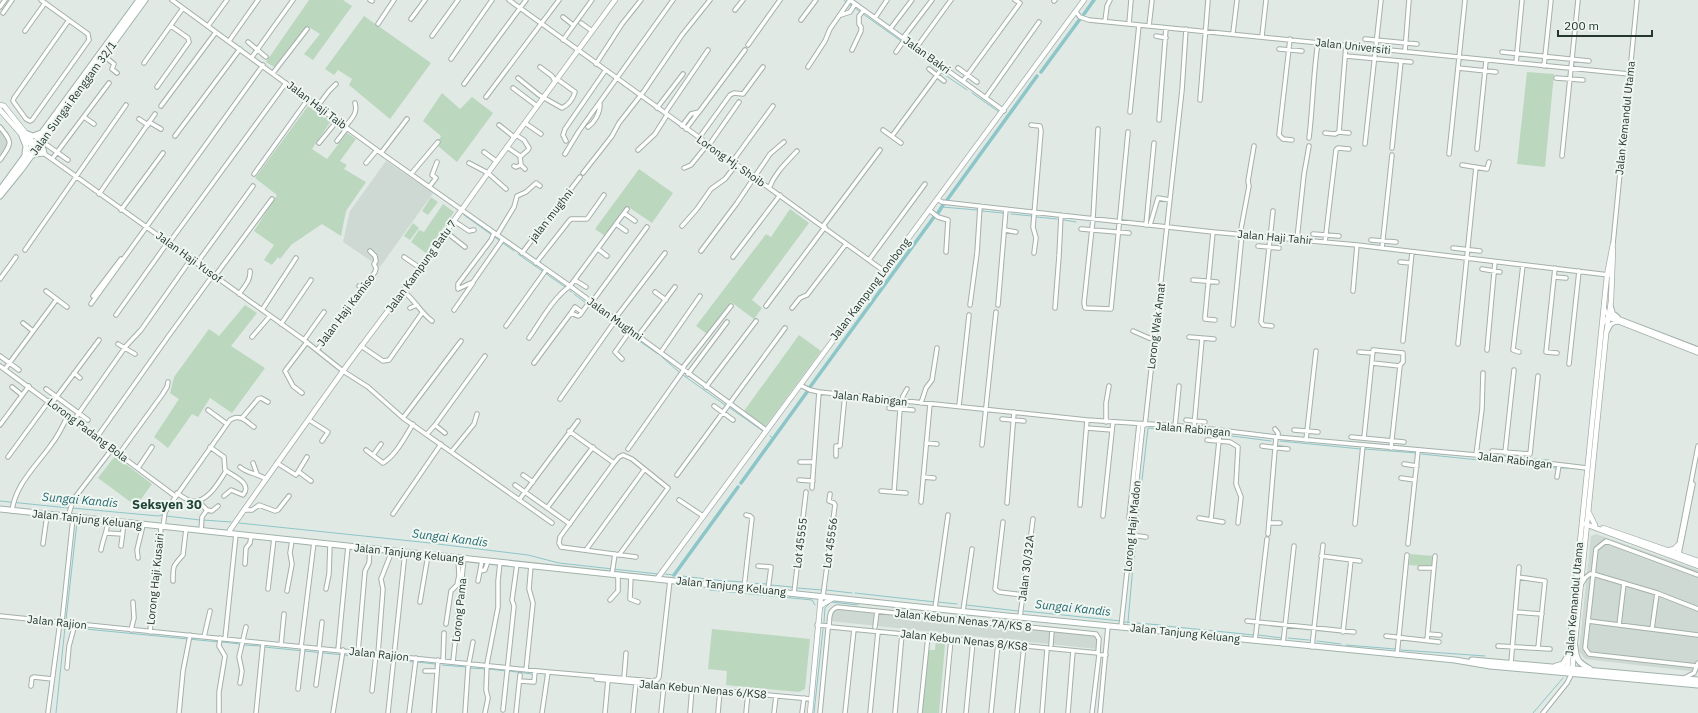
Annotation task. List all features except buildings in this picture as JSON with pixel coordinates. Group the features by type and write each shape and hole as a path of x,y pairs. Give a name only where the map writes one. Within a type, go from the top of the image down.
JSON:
{"main road":[{"name":"Jalan Sungai Renggam 32/1","path":"135,9 139,0"},
{"name":"Jalan Sungai Renggam 32/1","path":"0,196 30,157 43,131 135,9 145,0"},
{"name":"Jalan Sungai Renggam 32/1","path":"0,190 24,157 35,147 63,112 104,56 106,48"},
{"path":"30,157 36,154 44,153 42,146 62,116 63,112"},
{"path":"24,157 26,146 24,135 33,136 43,131"},
{"name":"Jalan Tanjung Keluang","path":"0,510 274,538 291,542 314,542 405,555 428,554 462,560 485,560 499,565 517,567 613,571 618,574 670,580 744,587 769,586 794,593 963,611 1396,656 1456,660 1484,660 1553,667 1570,671"},
{"path":"1575,647 1576,657 1579,663 1592,670"},
{"path":"1553,667 1563,664 1569,654"},
{"name":"Jalan Tanjung Keluang","path":"1456,660 1490,666 1570,671"},
{"path":"1570,671 1592,670 1698,680"},
{"path":"1570,671 1698,686"}],"street":[{"path":"0,7 5,0"},
{"path":"3,13 12,0"},
{"path":"41,0 69,20 88,34 89,40 32,120 26,119 13,101 15,96 69,20"},
{"name":"Jalan Haji Taib","path":"174,0 286,82 317,107 462,210"},
{"path":"208,26 227,0"},
{"path":"229,41 258,0"},
{"path":"252,57 293,0"},
{"path":"378,24 394,0"},
{"path":"411,19 425,0"},
{"path":"432,36 458,0"},
{"path":"451,59 492,0"},
{"name":"Lorong Hj. Shoib","path":"509,0 616,79 734,164 780,195 884,271"},
{"path":"464,84 526,0"},
{"path":"486,97 540,23 559,0"},
{"path":"563,40 592,0"},
{"name":"Jalan Kampung Batu 7","path":"229,534 230,530 277,463 310,420 361,346 420,268 496,161 615,0"},
{"path":"596,64 622,24 641,0"},
{"path":"565,154 579,131 673,0"},
{"name":"jalan mughni","path":"522,253 612,136 619,123 640,96 682,35 710,0"},
{"path":"735,10 743,0"},
{"path":"748,45 780,0"},
{"path":"801,20 816,0"},
{"path":"875,18 887,0"},
{"path":"890,29 912,0"},
{"path":"896,52 904,38 932,0"},
{"path":"916,48 951,0"},
{"path":"963,81 1020,3 1015,0"},
{"name":"Jalan Kampung Lombong","path":"657,578 929,210 1077,14 1084,0"},
{"path":"1105,21 1107,6 1110,0"},
{"path":"1128,24 1131,0"},
{"path":"1149,26 1152,0"},
{"path":"1200,100 1204,31 1208,0"},
{"path":"1233,33 1236,0"},
{"path":"1262,36 1266,0"},
{"path":"1366,144 1380,0"},
{"path":"1405,51 1409,0"},
{"path":"1449,154 1465,0"},
{"path":"1516,63 1522,0"},
{"path":"1544,66 1551,0"},
{"path":"1562,156 1578,0"},
{"name":"Jalan Kemandul Utama","path":"1613,244 1637,0"},
{"path":"808,68 825,41 830,29 852,1"},
{"name":"Jalan Bakri","path":"852,1 1004,111"},
{"path":"25,31 45,3"},
{"path":"144,63 183,8"},
{"path":"852,50 861,31 859,16 864,10"},
{"name":"Jalan Universiti","path":"1077,14 1086,19 1128,24 1233,33 1486,61 1629,74"},
{"path":"563,17 573,25"},
{"path":"986,98 1039,22"},
{"path":"581,23 592,31"},
{"path":"1130,112 1139,25"},
{"path":"157,87 189,42 188,38 171,26"},
{"path":"1160,120 1166,28"},
{"path":"273,73 307,29"},
{"name":"Lorong Wak Amat","path":"1133,518 1129,518 1162,282 1182,90 1186,29"},
{"path":"161,106 216,32"},
{"path":"1156,36 1166,38"},
{"path":"1290,39 1279,135 1283,139 1292,140"},
{"path":"1365,39 1417,44"},
{"path":"248,42 266,57"},
{"path":"1309,138 1318,42"},
{"path":"1339,132 1346,45"},
{"path":"175,136 240,49"},
{"path":"1279,49 1302,51"},
{"path":"638,150 654,134 708,50"},
{"path":"686,129 745,50"},
{"path":"1502,52 1589,61"},
{"path":"104,56 114,64 112,69 117,73"},
{"path":"1346,56 1411,62"},
{"path":"1477,149 1486,61"},
{"path":"1392,148 1401,62"},
{"path":"91,304 263,65"},
{"path":"518,78 543,98 562,108 574,96 574,92 572,89 556,80 540,67"},
{"path":"699,138 730,95 734,93 743,94 763,67"},
{"path":"892,136 943,67"},
{"path":"958,68 977,82"},
{"path":"1458,68 1496,72"},
{"path":"929,70 944,81"},
{"path":"566,141 563,135 565,128 605,71"},
{"path":"657,108 683,74"},
{"path":"1556,78 1583,80"},
{"path":"116,316 286,82"},
{"path":"52,159 108,83"},
{"path":"317,107 336,84"},
{"path":"513,88 537,106"},
{"path":"254,174 308,99"},
{"path":"684,168 691,165 739,102"},
{"path":"588,127 598,113 600,103"},
{"path":"337,141 356,114 357,108 355,104"},
{"name":"Jalan Sungai Renggam 32/1","path":"0,105 4,106 30,144 35,147"},
{"path":"25,250 126,105"},
{"path":"682,226 697,209 710,189 725,179 773,106"},
{"name":"Jalan Sungai Renggam 32/1","path":"0,110 24,135"},
{"path":"682,126 691,114 699,112"},
{"path":"99,194 155,114"},
{"path":"84,117 94,124"},
{"path":"139,119 161,129"},
{"path":"381,153 407,119"},
{"path":"318,143 337,121"},
{"path":"525,122 541,134"},
{"path":"1031,125 1040,126 1041,128 1033,227 1036,238 1034,253"},
{"path":"499,126 525,142 529,148 528,151 520,157"},
{"path":"0,127 11,142 10,147 0,160"},
{"path":"1098,129 1093,219 1085,308 1110,310 1128,132"},
{"path":"883,130 901,143"},
{"path":"1325,133 1349,133"},
{"path":"411,174 438,142"},
{"path":"702,251 755,178 770,154 784,142"},
{"path":"1146,225 1154,142"},
{"path":"47,145 68,160"},
{"path":"1233,325 1241,234 1254,146"},
{"path":"1297,239 1304,174 1309,146"},
{"name":"Jalan Haji Yusof","path":"35,147 305,341 343,371 368,387 403,418 452,451 552,523"},
{"path":"507,147 520,157 521,164 525,169"},
{"path":"1325,242 1336,150 1338,148 1349,149"},
{"path":"366,163 377,150"},
{"path":"766,306 880,150"},
{"path":"484,152 496,161"},
{"path":"769,188 780,170 797,152"},
{"path":"121,210 163,153"},
{"path":"1382,248 1392,155"},
{"path":"429,187 436,178 432,175 437,162"},
{"path":"1462,165 1488,168 1489,162"},
{"path":"469,163 488,173 506,188"},
{"path":"514,166 516,167 521,164"},
{"path":"1458,344 1476,167"},
{"path":"473,282 460,290 457,288 514,207 517,196 526,192 536,183 540,186"},
{"path":"869,260 925,184"},
{"path":"196,263 253,186"},
{"path":"536,263 569,221 587,218 604,195"},
{"path":"733,257 780,195"},
{"path":"1150,225 1158,198 1170,200"},
{"path":"96,437 166,338 272,199"},
{"name":"Jalan Haji Tahir","path":"938,199 942,202 1213,232 1357,245 1613,276"},
{"path":"970,305 980,206"},
{"path":"529,338 564,291 575,280 627,209"},
{"path":"998,304 1006,209"},
{"name":"Jalan Mughni","path":"462,210 502,241 570,286 629,331 661,352 683,371 766,430"},
{"path":"929,210 938,217 948,220 946,252"},
{"path":"1272,326 1263,325 1261,322 1274,211"},
{"path":"624,213 635,221"},
{"path":"1054,308 1061,215"},
{"path":"454,221 469,231 474,230"},
{"path":"616,224 626,231"},
{"path":"570,312 578,316 582,312 647,227"},
{"path":"1081,229 1129,234"},
{"path":"1005,230 1016,232"},
{"path":"446,232 464,247"},
{"path":"1213,232 1204,317 1205,319 1215,320"},
{"path":"1313,234 1339,236"},
{"path":"1371,240 1396,242"},
{"path":"454,310 502,241"},
{"path":"792,308 800,298 808,294 846,244"},
{"path":"1580,535 1607,275 1613,244"},
{"path":"1587,524 1606,334 1611,301 1613,244"},
{"path":"1353,291 1357,245"},
{"path":"1258,246 1279,248"},
{"path":"1453,248 1480,251"},
{"path":"93,296 125,253 130,249"},
{"path":"598,249 607,256"},
{"name":"Jalan Haji Kamiso","path":"317,350 366,286 376,268 374,264 376,261 376,256 370,251"},
{"path":"1403,341 1412,252"},
{"path":"560,400 615,320 665,253"},
{"path":"0,279 16,257"},
{"path":"404,257 420,268"},
{"path":"262,310 296,258"},
{"path":"74,420 191,259"},
{"path":"1400,262 1411,263"},
{"path":"1487,350 1495,262"},
{"path":"1519,352 1514,350 1513,343 1516,332 1523,265"},
{"path":"1555,268 1546,352 1556,353"},
{"path":"1482,269 1500,272"},
{"path":"506,326 546,270"},
{"path":"239,294 247,283 250,271"},
{"path":"1569,364 1579,271"},
{"path":"1554,277 1566,278"},
{"path":"281,324 311,280"},
{"path":"575,280 586,288"},
{"path":"1193,280 1218,282"},
{"path":"359,286 366,286"},
{"path":"638,336 675,287"},
{"path":"46,291 67,307"},
{"path":"403,291 412,298 422,313 432,321"},
{"path":"655,292 666,300"},
{"path":"661,352 700,296"},
{"path":"5,369 57,299"},
{"path":"1611,301 1613,313 1621,320 1698,353"},
{"path":"410,308 417,305"},
{"path":"1604,305 1608,317"},
{"path":"628,449 683,371 684,366 731,306"},
{"path":"534,364 570,312 575,307 582,312"},
{"path":"302,393 293,386 285,371 324,312"},
{"path":"982,445 996,312"},
{"path":"361,346 383,360 389,360 422,313"},
{"path":"959,406 969,315"},
{"path":"252,337 270,316"},
{"path":"1608,317 1621,320 1698,349"},
{"path":"1602,326 1608,317"},
{"path":"1606,334 1614,322 1621,320"},
{"path":"706,387 756,321"},
{"path":"688,374 727,322"},
{"path":"23,323 33,331"},
{"path":"677,475 785,328"},
{"path":"622,359 615,353 629,331"},
{"path":"1133,331 1149,338 1154,338"},
{"path":"1189,338 1214,339"},
{"path":"1194,427 1202,339"},
{"path":"8,457 51,402 57,397 99,340"},
{"path":"403,418 461,341"},
{"path":"118,344 135,354"},
{"path":"921,403 926,388 932,380 937,348"},
{"path":"1359,352 1373,353 1374,350 1403,352 1403,362 1400,365 1392,448"},
{"path":"1306,440 1316,351"},
{"path":"1364,438 1373,353"},
{"path":"0,356 19,370"},
{"path":"427,434 485,356"},
{"path":"1372,363 1400,365"},
{"name":"Lorong Padang Bola","path":"0,366 176,495 189,501 198,501"},
{"path":"1504,458 1514,370"},
{"path":"1476,455 1482,409 1483,373"},
{"path":"74,374 80,378"},
{"path":"1492,451 1530,454 1538,376"},
{"path":"119,454 162,395 168,382"},
{"name":"Jalan Rabingan","path":"800,385 810,390 845,397 959,406 1106,422 1194,427 1363,448 1392,448 1476,455 1587,468"},
{"path":"0,425 29,386"},
{"path":"1106,422 1106,403 1109,386"},
{"path":"1175,427 1179,386"},
{"path":"12,387 22,395"},
{"path":"46,389 88,420"},
{"path":"894,492 901,401 907,389"},
{"path":"812,488 819,392"},
{"path":"836,456 836,446 840,446 845,397"},
{"path":"242,418 258,399 261,398 268,402"},
{"path":"921,502 930,404"},
{"path":"714,406 733,420"},
{"path":"889,408 913,410"},
{"path":"208,410 227,424"},
{"path":"1007,504 1014,412"},
{"path":"452,451 474,424 477,414"},
{"path":"9,511 14,498 26,477 58,435 68,415"},
{"path":"176,495 227,424 233,418 242,418 254,427"},
{"path":"1002,419 1024,421"},
{"path":"310,420 328,432 322,441"},
{"path":"1080,505 1087,420"},
{"path":"1186,420 1205,422"},
{"path":"520,500 578,421"},
{"path":"1103,516 1112,422"},
{"path":"366,450 383,463 388,460 413,424"},
{"path":"435,425 445,432"},
{"path":"1087,428 1112,430"},
{"path":"1268,534 1278,433 1274,429"},
{"path":"1294,430 1318,432"},
{"path":"570,431 614,463"},
{"path":"1211,519 1220,431"},
{"path":"1351,437 1404,442"},
{"path":"1207,440 1235,444 1239,449 1236,484 1241,497 1238,523"},
{"path":"926,443 937,444"},
{"path":"373,455 381,444"},
{"path":"393,514 442,444"},
{"path":"1262,446 1288,449"},
{"path":"1686,557 1680,546 1698,446"},
{"path":"210,447 224,457 223,466 226,471 244,482 246,487 246,492 243,495 231,490 224,496"},
{"path":"547,508 592,447"},
{"path":"138,468 152,448"},
{"path":"1355,524 1363,448"},
{"path":"48,712 59,630 63,623 71,504 112,449"},
{"path":"1408,544 1418,451"},
{"path":"613,571 617,554 668,488 623,455 614,463 560,537 559,543 561,547 617,554 636,557"},
{"path":"277,463 296,475 307,457"},
{"path":"1677,556 1698,458"},
{"path":"800,462 814,462"},
{"path":"253,463 253,467 257,471 257,474"},
{"path":"1404,464 1417,466"},
{"path":"1557,477 1559,465"},
{"path":"240,467 251,474 257,474 266,479"},
{"path":"586,550 644,470"},
{"path":"218,506 212,511 207,510 198,501 212,491 226,471"},
{"path":"299,472 311,481"},
{"path":"523,475 533,482"},
{"path":"923,477 934,478"},
{"path":"1401,478 1414,480"},
{"path":"799,480 813,481"},
{"path":"515,485 570,524"},
{"path":"881,491 906,493"},
{"name":"Lot 45555","path":"794,593 806,492"},
{"name":"Lot 45556","path":"822,596 835,505 829,501 830,494"},
{"name":"Lorong Haji Kusairi","path":"150,631 155,576 159,562 162,527 165,512 176,495"},
{"path":"244,510 252,510 259,505 275,511 278,510 289,496"},
{"path":"679,500 703,516"},
{"path":"201,531 201,520 207,510"},
{"path":"1589,512 1595,526 1677,556 1698,566"},
{"path":"1582,514 1587,524 1668,550 1677,556 1698,561"},
{"path":"43,544 47,515"},
{"path":"744,587 752,518 746,515"},
{"path":"935,608 948,515"},
{"name":"Lorong Haji Madon","path":"1121,627 1133,518"},
{"path":"1198,518 1223,522"},
{"name":"Jalan 30/32A","path":"1020,617 1033,519"},
{"path":"101,550 108,521"},
{"path":"1003,522 995,589 999,592 1023,595"},
{"path":"121,546 124,523"},
{"path":"1270,523 1280,523"},
{"name":"Jalan Kemandul Utama","path":"1570,671 1569,654 1580,535 1587,524"},
{"name":"Jalan Kemandul Utama","path":"1570,671 1575,647 1587,524"},
{"path":"138,558 137,550 143,525"},
{"path":"1586,539 1595,526"},
{"path":"173,581 173,569 177,560 183,555 186,529"},
{"path":"106,533 122,534"},
{"path":"226,635 236,534"},
{"path":"1130,535 1146,537"},
{"path":"245,564 246,548 250,543 251,536"},
{"path":"268,589 274,538"},
{"path":"1255,641 1267,539"},
{"path":"1683,679 1694,672 1698,664 1589,654 1585,648 1596,549 1606,541 1698,575"},
{"path":"287,591 292,564 291,542"},
{"path":"298,689 314,542"},
{"path":"326,590 329,574 330,544"},
{"path":"1312,647 1323,545"},
{"path":"338,650 348,546"},
{"path":"1283,644 1294,546"},
{"path":"1668,550 1680,546"},
{"path":"963,611 972,549"},
{"path":"358,649 365,571 369,563 370,550"},
{"path":"372,691 379,647 383,589 381,579 390,553"},
{"path":"420,602 428,554"},
{"path":"388,713 405,555"},
{"path":"1396,656 1407,555"},
{"path":"1321,556 1360,561"},
{"path":"1427,640 1435,556"},
{"path":"446,624 451,591 457,585 462,560"},
{"name":"Lorong Pama","path":"454,659 462,560"},
{"path":"478,581 480,571 485,570 485,560"},
{"path":"1343,632 1351,560"},
{"path":"486,713 488,698 486,690 487,666 498,611 499,565"},
{"path":"758,566 771,567 769,586"},
{"path":"504,710 514,606 512,600 517,567"},
{"path":"1511,663 1519,567"},
{"path":"526,667 533,603 529,589 531,568"},
{"path":"1420,568 1434,568"},
{"path":"610,600 618,591 618,574"},
{"path":"1582,582 1590,574 1593,574 1657,593 1698,609"},
{"path":"631,576 630,599 638,602"},
{"path":"1518,577 1545,581 1538,648"},
{"name":"Jalan Rajion","path":"0,616 150,631 189,638 204,637 219,641 226,635 242,643 263,645 281,643 302,649 338,650 342,653 358,649 377,655 443,661 454,659 487,666 526,667 548,674 652,681 659,679 670,580"},
{"path":"1619,625 1624,583"},
{"path":"1652,629 1657,593"},
{"path":"806,594 815,599 820,606"},
{"path":"810,713 817,625 822,596"},
{"path":"820,606 828,599 834,597"},
{"path":"131,630 134,618 133,602"},
{"name":"Jalan Kebun Nenas 7A/KS 8","path":"829,628 831,610 837,607 1096,634 1099,639 1098,652"},
{"path":"204,637 210,611"},
{"path":"875,627 877,612"},
{"path":"1515,612 1542,614"},
{"path":"281,643 284,614"},
{"path":"1005,625 1006,615"},
{"path":"1247,621 1354,632"},
{"path":"1588,621 1698,634"},
{"path":"316,685 322,622"},
{"path":"67,668 68,646 75,624"},
{"name":"Jalan Kebun Nenas 8/KS8","path":"817,625 829,628 928,636 1048,649 1098,652 1106,655"},
{"path":"1100,713 1108,626"},
{"path":"240,683 242,671 239,657 246,627"},
{"path":"820,713 829,628"},
{"path":"845,713 854,629"},
{"path":"1051,645 1052,630"},
{"path":"870,713 878,632"},
{"path":"443,661 444,633"},
{"path":"895,713 902,634"},
{"path":"1428,634 1440,635"},
{"path":"920,713 928,636"},
{"path":"1386,636 1439,642"},
{"path":"179,713 183,671 189,638"},
{"path":"944,713 951,639"},
{"path":"219,641 220,648 225,656 220,679 219,712"},
{"path":"966,713 973,641"},
{"path":"465,713 473,642"},
{"path":"991,713 998,643"},
{"path":"256,713 263,645"},
{"path":"1017,713 1024,646"},
{"path":"1498,646 1550,649"},
{"path":"1042,713 1048,649"},
{"path":"1068,713 1073,651"},
{"path":"1092,713 1098,652"},
{"path":"333,713 342,653"},
{"path":"624,678 626,653"},
{"path":"409,713 416,659"},
{"path":"434,713 438,660"},
{"path":"425,670 437,671"},
{"path":"520,681 534,682 535,671"},
{"path":"1543,713 1565,685 1570,671"},
{"path":"542,713 548,674"},
{"path":"516,713 520,675"},
{"path":"31,686 32,678 34,677 52,679"},
{"name":"Jalan Kebun Nenas 6/KS8","path":"596,679 811,699"},
{"path":"605,713 608,680"},
{"path":"633,713 636,683"},
{"path":"662,713 664,685"},
{"path":"690,713 692,688"},
{"path":"718,713 720,690"},
{"path":"746,713 748,693"},
{"path":"774,713 776,696"},
{"path":"802,713 804,698"}],"shaded area":[{"path":"0,129 10,142 0,158"},
{"path":"386,161 433,193 380,267 343,242 350,211"},
{"path":"1596,534 1698,570 1698,672 1585,659 1579,651 1591,536"},
{"path":"837,608 1095,636 1098,639 1097,649 830,621 831,613"}],"green space":[{"path":"309,0 343,0 352,6 313,60 304,54 320,34 307,26 274,67 266,62"},
{"path":"364,16 431,63 390,119 349,85 352,79 338,70 334,75 325,69"},
{"path":"1527,72 1554,74 1545,167 1517,164"},
{"path":"442,93 460,109 472,97 493,113 457,162 438,146 441,142 439,140 441,136 423,121"},
{"path":"308,106 331,121 312,149 327,159 347,133 356,139 340,161 347,165 344,169 366,182 346,211 341,236 322,224 291,245 280,259 278,257 272,265 264,260 274,245 254,231 277,195 255,178"},
{"path":"639,169 673,193 652,223 627,206 605,236 595,229"},
{"path":"431,197 438,202 428,215 422,211"},
{"path":"443,204 454,212 426,253 411,242 419,230 424,232"},
{"path":"790,209 809,223 752,300 762,308 754,319 731,302 707,334 696,326 766,234 771,237"},
{"path":"413,223 419,228 410,240 404,236"},
{"path":"245,305 257,313 231,346 265,368 232,413 210,398 198,417 192,414 168,448 154,437 179,399 170,393 174,377 209,329 219,336"},
{"path":"799,335 821,351 765,427 744,411"},
{"path":"115,456 152,484 136,506 98,478"},
{"path":"1410,554 1434,556 1433,567 1409,565"},
{"path":"712,629 810,639 805,689 799,692 726,685 727,671 708,669"},
{"path":"936,641 943,641 945,644 939,713 922,713 928,650 935,650"}],"waterway":[{"path":"1084,14 1094,0"},
{"path":"855,8 859,11"},
{"path":"863,14 901,41"},
{"path":"1041,72 1080,19"},
{"path":"905,45 916,52"},
{"path":"920,55 937,70"},
{"path":"942,73 967,90"},
{"path":"947,200 1037,76"},
{"path":"972,93 999,112"},
{"path":"938,213 943,205"},
{"path":"942,207 977,210"},
{"path":"982,211 1003,213"},
{"path":"1011,214 1032,216"},
{"path":"464,215 514,251"},
{"path":"810,387 934,217"},
{"path":"1037,217 1057,219"},
{"path":"1064,220 1076,222"},
{"path":"518,254 565,287"},
{"path":"574,294 586,303"},
{"path":"590,305 611,321"},
{"path":"615,324 658,354"},
{"path":"662,357 679,372"},
{"path":"683,375 725,405"},
{"path":"741,483 807,392"},
{"path":"730,408 763,431"},
{"path":"1136,533 1148,428 1216,434"},
{"path":"1224,435 1271,441"},
{"path":"1280,441 1361,449"},
{"path":"1365,449 1416,453"},
{"path":"1421,454 1556,468"},
{"path":"1491,454 1502,455"},
{"path":"1507,456 1527,458"},
{"path":"1532,459 1549,460"},
{"path":"1561,468 1572,468"},
{"path":"674,575 738,487"},
{"name":"Sungai Kandis","path":"0,501 69,508"},
{"name":"Sungai Kandis","path":"72,508 158,516 162,515"},
{"name":"Sungai Kandis","path":"166,516 200,520"},
{"name":"Sungai Kandis","path":"203,520 231,522"},
{"path":"66,620 77,522"},
{"name":"Sungai Kandis","path":"239,523 528,555 559,563 658,574"},
{"path":"1134,561 1136,538"},
{"path":"1128,622 1133,566"},
{"name":"Sungai Kandis","path":"665,574 724,581"},
{"name":"Sungai Kandis","path":"728,581 744,582"},
{"name":"Sungai Kandis","path":"747,583 768,584"},
{"name":"Sungai Kandis","path":"771,585 792,587"},
{"name":"Sungai Kandis","path":"797,588 822,590"},
{"path":"710,590 812,600 815,605"},
{"name":"Sungai Kandis","path":"826,590 852,593"},
{"name":"Sungai Kandis","path":"855,593 935,602"},
{"path":"824,622 825,608 831,602 858,605"},
{"name":"Sungai Kandis","path":"938,602 957,604"},
{"name":"Sungai Kandis","path":"966,605 1018,611"},
{"name":"Sungai Kandis","path":"1024,611 1121,621"},
{"name":"Sungai Kandis","path":"1124,622 1161,625"},
{"name":"Sungai Kandis","path":"1166,626 1254,635"},
{"path":"56,713 65,627 219,642"},
{"path":"814,713 823,629"},
{"name":"Sungai Kandis","path":"1258,635 1282,638"},
{"name":"Sungai Kandis","path":"1288,638 1309,640"},
{"name":"Sungai Kandis","path":"1317,641 1341,644"},
{"path":"222,642 240,644"},
{"path":"244,645 260,646"},
{"name":"Sungai Kandis","path":"1346,645 1395,649"},
{"path":"264,647 374,658"},
{"name":"Sungai Kandis","path":"1401,650 1485,656"},
{"path":"377,658 392,659"},
{"path":"395,660 414,662"},
{"path":"417,662 435,664"},
{"path":"442,665 466,667"},
{"path":"469,668 486,669"},
{"path":"489,669 506,671"},
{"path":"509,671 532,674"},
{"path":"1533,713 1563,678"}],"district":[{"name":"Seksyen 30","path":"167,504"}]}
